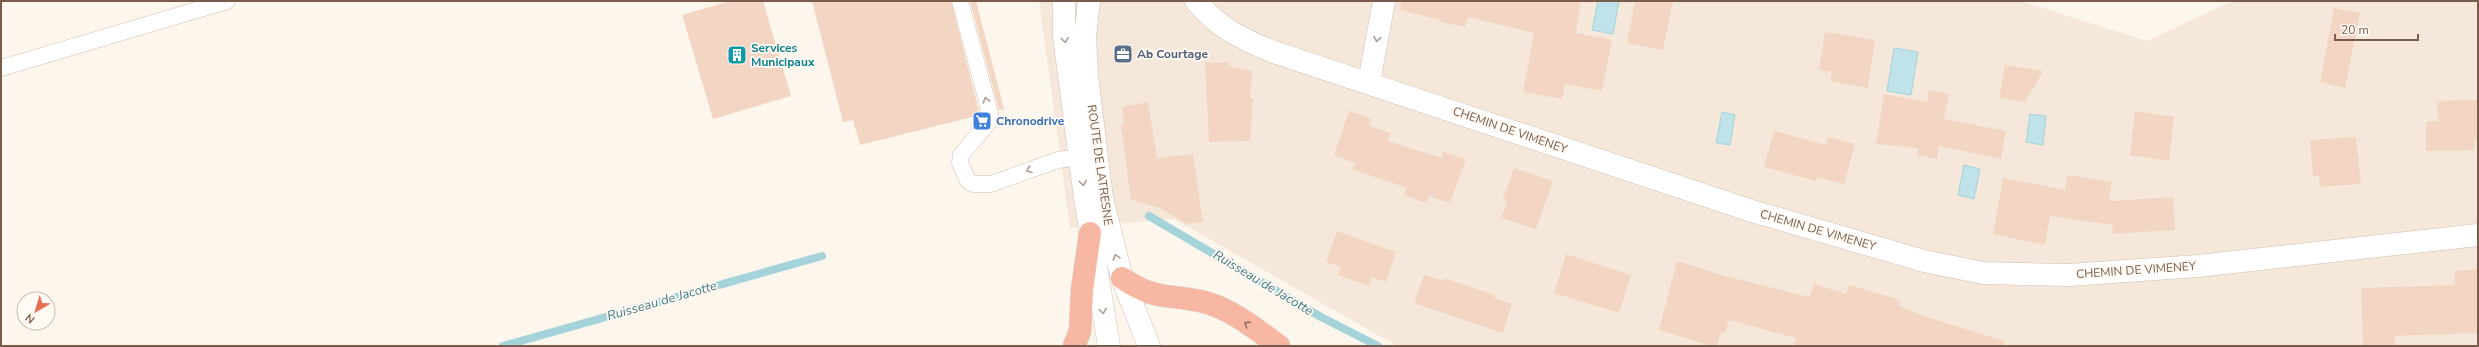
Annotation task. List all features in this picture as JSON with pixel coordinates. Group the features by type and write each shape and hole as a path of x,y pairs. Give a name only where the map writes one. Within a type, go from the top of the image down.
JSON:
{"highway":[{"path":"1074,346 1080,331 1082,290 1090,233"},
{"path":"1122,278 1140,290 1160,296 1201,301 1236,316 1279,346"}],"street":[{"name":"ROUTE DE LATRESNE","path":"1064,1 1064,36 1090,233 1109,346"},
{"name":"ROUTE DE LATRESNE","path":"1089,1 1086,36 1088,76 1102,198 1122,278 1149,346"},
{"name":"CHEMIN DE VIMENEY","path":"1196,1 1208,16 1238,38 1274,52 1369,82 1752,210 1924,261 1983,273 2069,275 2198,266 2478,235"},
{"path":"1369,82 1384,1"}],"lane":[{"path":"1,68 227,1"},
{"path":"960,1 990,112 988,122 961,155 960,163 968,181 979,186 991,184 1058,160 1080,157"}],"shaded area":[{"path":"1039,1 2021,1 2147,41 2232,1 2478,1 2478,346 1397,346 1174,219 1070,228"}],"water":[{"path":"1598,1 1619,1 1613,34 1592,30"},
{"path":"1894,48 1918,52 1911,95 1887,91"},
{"path":"1722,112 1735,115 1730,145 1716,143"},
{"path":"2030,114 2046,116 2043,145 2026,142"},
{"path":"1964,165 1980,169 1974,199 1958,195"}],"building":[{"name":"Services Municipaux","path":"730,1 763,1 791,96 713,119 682,15"},
{"path":"812,1 951,1 980,115 860,145 853,120 843,122"},
{"path":"970,1 976,1 1004,109 999,110"},
{"path":"1401,1 1581,1 1576,33 1612,40 1602,91 1565,84 1562,99 1523,92 1534,33 1468,17 1465,27 1441,22 1441,20 1400,10"},
{"path":"1635,1 1673,1 1663,50 1627,43"},
{"path":"2334,8 2360,13 2345,88 2320,82"},
{"path":"1825,32 1875,40 1868,88 1830,81 1832,72 1819,70"},
{"path":"1229,62 1229,66 1252,71 1250,98 1253,98 1250,141 1209,142 1205,63"},
{"path":"2005,65 2043,71 2025,102 1999,98"},
{"path":"1929,90 1949,94 1944,119 2006,131 2001,159 1939,146 1937,159 1917,155 1918,148 1876,144 1884,94 1927,102"},
{"path":"2478,100 2478,141 2474,141 2474,150 2426,151 2426,122 2438,121 2437,101"},
{"path":"1148,102 1157,158 1193,154 1203,222 1187,224 1160,208 1131,200 1121,125 1124,124 1122,107"},
{"path":"1349,111 1371,119 1369,126 1390,133 1388,141 1441,158 1443,152 1466,159 1450,203 1429,196 1426,203 1404,195 1407,188 1353,170 1355,163 1334,155"},
{"path":"2135,111 2174,117 2169,161 2130,155"},
{"path":"1774,131 1826,145 1828,137 1855,144 1844,184 1817,177 1816,181 1764,167"},
{"path":"2356,137 2361,184 2320,187 2319,176 2313,176 2310,140"},
{"path":"1514,168 1553,181 1536,229 1501,218 1507,201 1503,199"},
{"path":"2067,175 2112,182 2109,201 2173,197 2175,230 2112,234 2113,225 2050,216 2045,245 1993,234 2003,178 2065,190"},
{"path":"1337,231 1396,252 1386,282 1372,277 1369,286 1338,275 1341,267 1326,262"},
{"path":"1566,254 1631,275 1619,313 1554,293"},
{"path":"1677,261 1718,274 1809,297 1814,284 1846,294 1849,285 1900,300 1899,306 1927,317 2004,341 2003,346 1793,346 1796,338 1729,320 1725,333 1721,332 1717,346 1710,346 1659,330"},
{"path":"2478,269 2478,333 2395,336 2395,346 2363,346 2361,288 2455,285 2454,271"},
{"path":"1424,275 1443,281 1444,278 1495,295 1494,298 1512,304 1503,333 1414,303"}],"waterway":[{"name":"Ruisseau de Jacotte","path":"1149,216 1321,317 1378,346"},
{"name":"Ruisseau de Jacotte","path":"503,346 822,256"}],"place":[{"name":"Ab Courtage","path":"1123,54"},
{"name":"Services Municipaux","path":"737,55"},
{"name":"Chronodrive","path":"982,121"}]}
